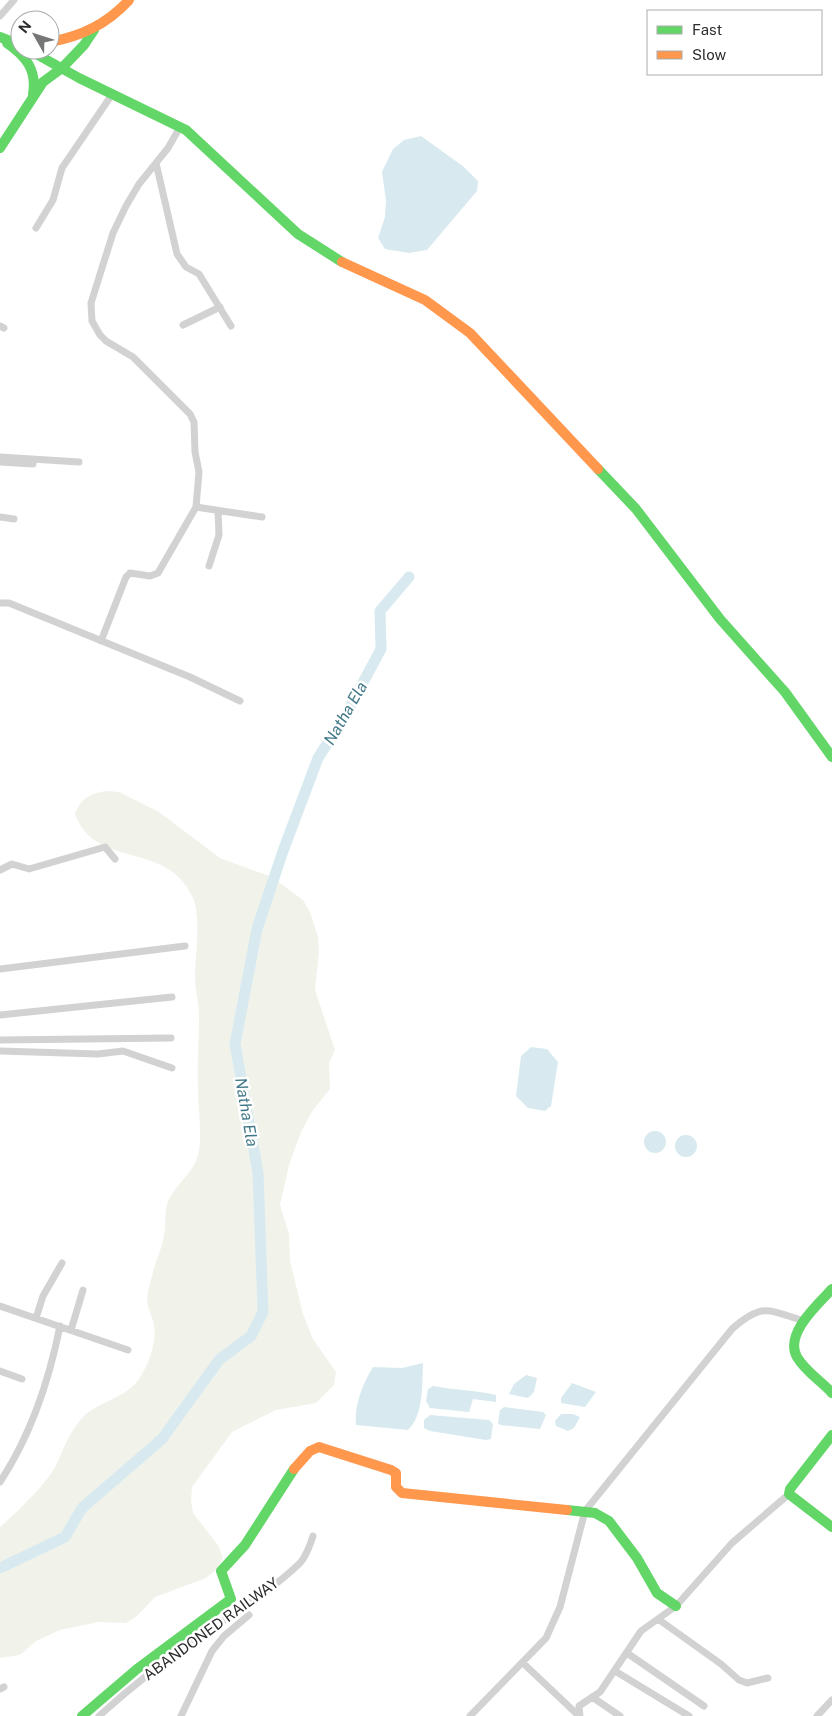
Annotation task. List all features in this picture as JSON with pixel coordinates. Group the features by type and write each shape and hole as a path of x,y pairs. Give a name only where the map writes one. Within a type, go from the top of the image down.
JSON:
{"main road":[{"path":"60,40 94,30 113,18 129,0"},
{"path":"0,148 44,80 62,68 84,45 94,30"},
{"path":"0,38 21,52 31,66 35,82 32,99"},
{"path":"47,60 180,127 201,142 298,234 341,262 440,309 470,333 636,509 726,627 785,692 832,757"},
{"path":"832,1289 804,1321 796,1336 794,1346 795,1356 832,1393"},
{"path":"832,1435 794,1483 789,1494 832,1527"},
{"path":"82,1716 144,1663 231,1599 232,1595 221,1571 223,1566 244,1547 297,1464 314,1448 319,1447 391,1470 396,1473 396,1487 402,1494 595,1513 609,1521 637,1558 657,1593 676,1606"}],"street":[{"path":"0,16 14,0"},
{"path":"36,228 53,200 62,168 113,92"},
{"path":"101,641 126,576 130,573 150,576 158,573 196,508 199,472 195,452 193,419 133,357 106,341 100,334 90,312 92,296 113,233 131,196 171,144 180,127"},
{"path":"156,163 177,254 186,267 199,274 231,326"},
{"path":"183,325 220,307"},
{"path":"0,457 78,462"},
{"path":"0,462 33,464"},
{"path":"196,508 262,517"},
{"path":"209,566 220,535 218,511"},
{"path":"0,517 14,519"},
{"path":"0,603 9,603 190,677 240,701"},
{"path":"0,870 12,864 29,869 105,848 115,859"},
{"path":"0,968 185,946"},
{"path":"0,1015 172,997"},
{"path":"0,1040 172,1038"},
{"path":"0,1051 98,1054 123,1052 172,1068"},
{"path":"36,1318 43,1296 62,1263"},
{"path":"71,1330 83,1290"},
{"path":"0,1306 128,1350"},
{"path":"470,1716 546,1638 560,1607 585,1511 732,1328 749,1314 766,1309 804,1321"},
{"path":"0,1482 32,1425 56,1347 60,1326"},
{"path":"0,1371 22,1380"},
{"path":"579,1716 579,1706 600,1692 637,1635 676,1606 732,1543 789,1494"},
{"name":"ABANDONED RAILWAY","path":"99,1716 123,1694 196,1639 249,1603 301,1562 309,1549 313,1536"},
{"path":"181,1716 212,1651 224,1636 249,1615"},
{"path":"658,1619 721,1664 739,1680 747,1683 768,1678"},
{"path":"627,1653 704,1706"},
{"path":"523,1663 579,1716"},
{"path":"615,1671 689,1716"},
{"path":"592,1697 620,1716"},
{"path":"817,1716 832,1700"}],"shaded area":[{"path":"421,136 464,167 478,181 477,191 427,250 409,253 385,249 378,238 385,217 386,201 382,172 393,149 404,140"},
{"path":"106,791 119,792 159,812 220,858 272,877 303,900 310,912 318,937 319,951 315,990 335,1050 329,1063 330,1089 313,1110 301,1132 289,1165 280,1205 289,1234 290,1261 303,1314 313,1339 336,1372 334,1385 316,1403 276,1410 232,1432 192,1487 193,1513 218,1545 223,1558 216,1570 206,1578 155,1597 137,1616 126,1623 98,1622 60,1630 36,1641 20,1655 0,1658 0,1527 45,1482 82,1418 88,1412 119,1396 133,1386 142,1374 151,1354 154,1339 153,1320 147,1298 163,1240 168,1202 195,1164 200,1143 198,1097 199,1016 195,982 197,914 195,904 192,896 180,879 166,867 98,843 85,831 75,814 77,809 86,798"},
{"path":"531,1047 547,1049 558,1062 551,1106 545,1111 528,1108 516,1096 521,1056"},
{"path":"651,1131 659,1131 666,1138 666,1146 659,1153 651,1153 644,1146 644,1138"},
{"path":"682,1135 690,1135 697,1142 697,1150 690,1157 682,1157 675,1150 675,1142"},
{"path":"423,1363 420,1408 413,1424 408,1430 356,1425 356,1410 360,1395 373,1367 402,1368"},
{"path":"526,1375 537,1378 534,1392 528,1398 509,1394 514,1384"},
{"path":"572,1383 596,1392 585,1407 561,1403 561,1398"},
{"path":"433,1386 496,1395 496,1402 473,1399 469,1412 430,1408 426,1401 428,1389"},
{"path":"504,1407 543,1412 546,1415 540,1429 500,1425 498,1423 500,1410"},
{"path":"561,1414 573,1414 580,1417 574,1428 568,1431 556,1426 555,1421"},
{"path":"430,1415 489,1420 493,1424 491,1439 486,1440 430,1431 424,1428 424,1420"}],"waterway":[{"name":"Natha Ela","path":"0,1568 65,1537 82,1508 162,1439 219,1360 251,1336 263,1312 258,1173 235,1044 257,929 283,851 318,758 345,716 381,649 380,611 409,577"}],"traffic: fast":[{"path":"62,68 84,45 94,30"},
{"path":"0,37 10,41"},
{"path":"7,43 20,53 29,64 34,85 33,94"},
{"path":"47,60 79,78 186,130 298,234 342,262"},
{"path":"0,148 43,82 62,68"},
{"path":"598,469 636,509 720,619 785,692 832,757"},
{"path":"832,1289 804,1320 795,1339 794,1348 797,1357 804,1367 832,1393"},
{"path":"832,1435 790,1489 789,1494 832,1527"},
{"path":"82,1716 137,1669 231,1599 221,1571 245,1545 294,1469"},
{"path":"567,1510 595,1513 609,1521 637,1558 657,1593 676,1606"}],"traffic: slow":[{"path":"60,40 93,28 112,16 129,0"},
{"path":"342,262 425,300 470,333 598,469"},
{"path":"294,1469 310,1451 319,1447 391,1470 396,1473 396,1487 402,1493 567,1510"}]}
